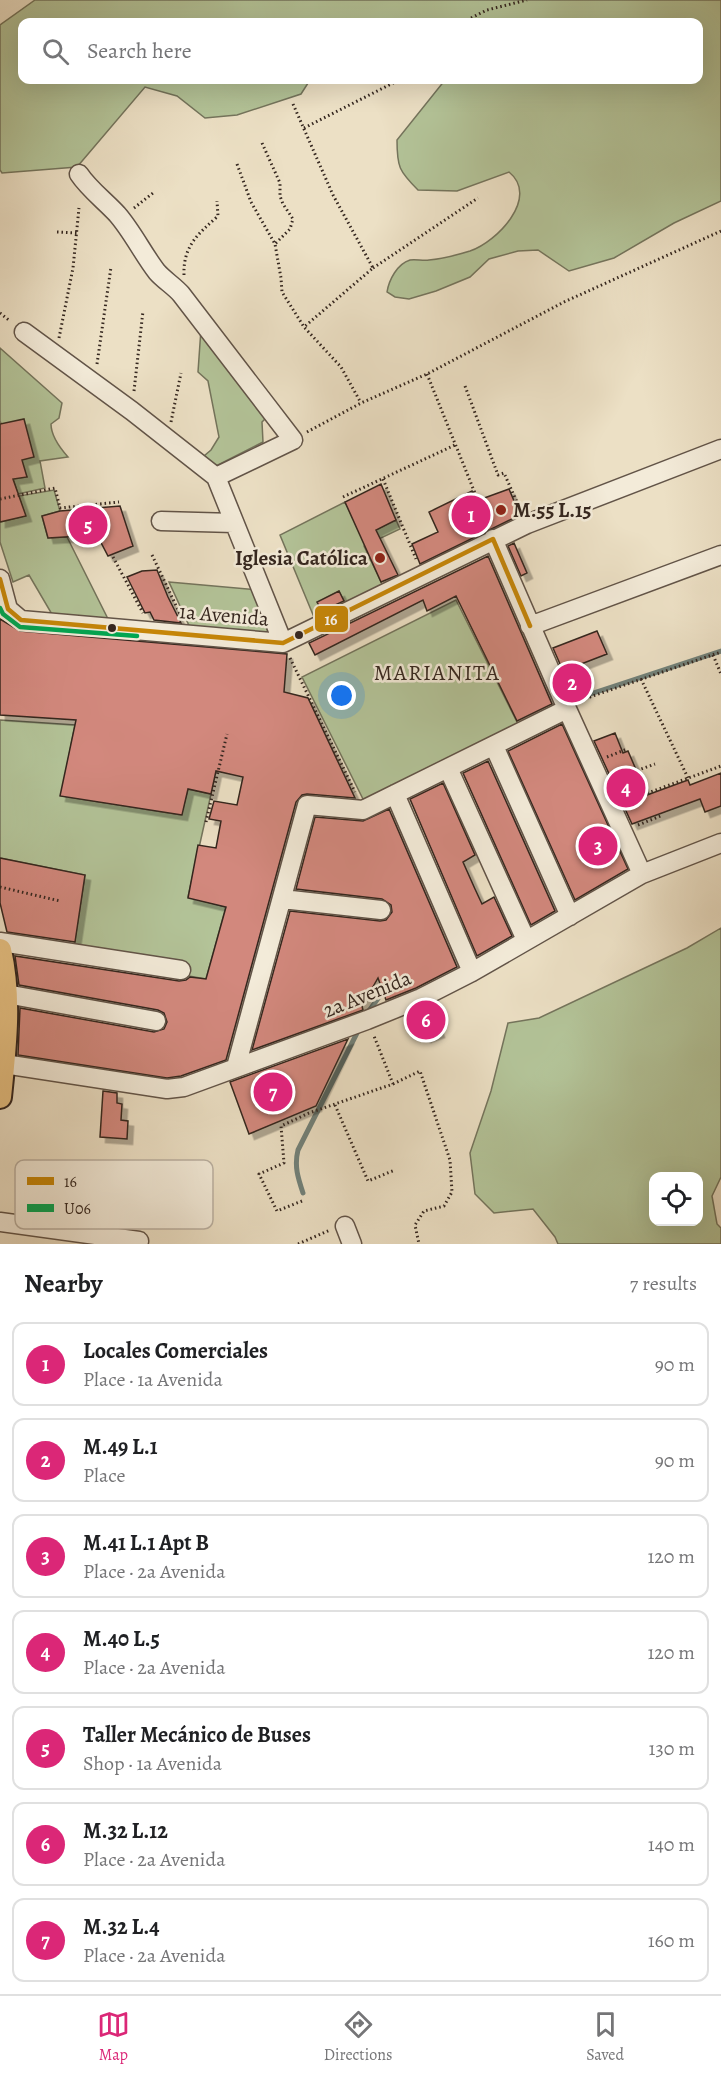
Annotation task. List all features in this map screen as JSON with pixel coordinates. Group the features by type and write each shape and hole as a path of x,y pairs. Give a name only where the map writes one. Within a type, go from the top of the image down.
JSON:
{"main road":[{"path":"0,950 6,994 0,1095"}],"street":[{"path":"79,174 87,187 106,202 121,219 160,274 173,284 293,440 216,477"},
{"path":"24,332 132,411 216,477 283,643"},
{"name":"1a Avenida","path":"0,579 5,602 12,614 21,620 283,643 493,539 721,448"},
{"path":"161,521 234,523"},
{"path":"493,539 530,626 568,702 600,784 642,874"},
{"path":"530,626 721,555"},
{"path":"236,1067 307,805 363,810 494,746 568,702"},
{"path":"494,746 570,916"},
{"path":"448,768 526,940"},
{"path":"395,794 472,972"},
{"name":"2a Avenida","path":"3,1064 173,1089 194,1084 361,1023 421,998 472,972 642,874 721,843"},
{"path":"282,899 381,910"},
{"path":"0,942 181,970"},
{"path":"6,994 156,1021"},
{"path":"0,1222 15,1224"},
{"path":"345,1226 352,1244"},
{"path":"51,1229 139,1241"}],"path":[{"path":"471,18 487,10 527,0"},
{"path":"304,128 391,84"},
{"path":"293,104 333,195 373,268"},
{"path":"262,143 280,183 283,204 293,219 290,229 275,244"},
{"path":"237,164 251,202 275,244 282,292 304,327 341,368 361,403"},
{"path":"121,219 153,193"},
{"path":"304,327 373,268 478,198"},
{"path":"181,294 185,255 193,242 218,216 217,201"},
{"path":"55,355 73,268 79,208"},
{"path":"293,440 361,403 427,374 564,302 721,231"},
{"path":"57,232 77,233"},
{"path":"95,384 111,267"},
{"path":"132,411 143,311"},
{"path":"168,439 181,373"},
{"path":"427,374 493,539"},
{"path":"465,386 498,475 504,473 527,524"},
{"path":"343,497 456,445"},
{"path":"383,479 422,575"},
{"path":"0,499 55,488 60,508 119,502"},
{"path":"152,555 189,634"},
{"path":"113,557 152,631"},
{"path":"283,643 363,810"},
{"path":"568,702 721,652"},
{"path":"713,655 721,674"},
{"path":"641,679 688,778"},
{"path":"206,822 227,734"},
{"path":"591,762 627,749"},
{"path":"600,784 655,764"},
{"path":"610,807 721,766"},
{"path":"622,831 663,815"},
{"path":"0,887 60,901"},
{"path":"361,1023 393,1084"},
{"path":"302,1201 277,1211 259,1174 284,1163 282,1126 309,1113 393,1084 420,1071 450,1160 452,1192 444,1206 424,1211 415,1225 419,1244"},
{"path":"335,1105 368,1181 395,1170"},
{"path":"298,1244 342,1225 345,1226"}],"green space":[{"path":"35,0 721,0 721,201 674,223 614,258 569,271 538,250 518,251 489,259 470,277 436,291 409,299 395,297 387,292 392,278 405,262 450,257 481,246 502,229 517,206 520,194 517,182 509,172 457,191 418,190 403,173 399,163 397,140 442,84 703,84 703,18 18,18 18,84 307,84 301,94 237,115 205,118 177,96 145,87 77,167 2,173 0,170 0,25"},
{"path":"201,329 268,416 262,422 263,442 216,466 204,456 219,437 208,381 198,372"},
{"path":"0,348 62,403 59,418 51,424 51,428 56,441 68,457 40,461 45,488 18,494 13,479 27,477 0,421"},
{"path":"54,490 60,511 42,516 48,538 67,537 109,621 53,616 29,575 13,582 0,542 0,522 25,516 19,496"},
{"path":"345,502 362,537 396,520 400,529 364,546 384,588 347,607 339,591 318,602 325,617 316,622 280,535"},
{"path":"169,582 259,590 279,640 192,632"},
{"path":"456,600 519,726 365,803 302,677"},
{"path":"0,720 75,725 61,796 181,815 188,789 211,794 188,897 226,907 206,979 74,946 85,875 0,858"},
{"path":"721,928 721,1177 712,1196 717,1224 721,1228 721,1244 558,1244 533,1209 494,1213 475,1194 470,1153 491,1091 508,1023 539,1018 687,948"}],"building":[{"path":"24,419 34,457 22,460 27,477 13,479 26,516 0,522 0,424"},
{"path":"381,484 396,520 376,530 398,575 381,582 345,502"},
{"path":"509,489 520,515 420,564 412,544 438,532 429,512 472,491 476,501"},
{"path":"120,506 133,546 108,556 97,535 48,538 42,516 60,511"},
{"path":"514,543 527,573 521,576 508,546"},
{"path":"488,556 552,704 517,721 456,596 427,611 423,600 315,655 309,643"},
{"path":"157,570 181,623 154,620 150,612 145,613 127,577 142,571"},
{"path":"339,591 344,601 322,611 317,602"},
{"path":"0,619 20,631 287,654 284,692 308,698 355,798 307,794 302,795 296,802 226,1060 181,1076 167,1078 18,1055 20,1008 154,1032 164,1029 167,1022 164,1013 158,1010 19,985 15,956 179,981 190,977 206,979 226,907 188,898 198,845 216,848 221,821 209,819 214,801 237,805 243,777 216,771 211,794 188,789 182,815 60,796 76,720 0,715"},
{"path":"597,631 607,654 576,666 585,692 574,696 553,648"},
{"path":"562,724 628,869 575,900 508,751"},
{"path":"615,733 623,753 628,751 647,795 688,780 690,785 721,773 721,806 705,812 700,799 632,824 594,741"},
{"path":"488,761 555,911 531,925 463,773"},
{"path":"443,783 475,855 463,862 475,889 482,904 494,897 512,936 477,956 410,799"},
{"path":"389,809 457,967 386,1000 378,978 362,1006 363,1010 252,1050 290,911 380,921 386,920 392,912 391,905 382,899 296,889 315,817 363,821"},
{"path":"0,858 85,875 75,942 7,932 0,903"},
{"path":"430,1006 439,1032 425,1037 415,1013"},
{"path":"348,1039 316,1106 249,1134 230,1082"},
{"path":"103,1091 117,1093 117,1103 122,1104 121,1120 128,1121 127,1139 100,1137"}],"waterway":[{"path":"566,702 721,651"},
{"path":"366,1015 387,986"},
{"path":"303,1193 298,1177 298,1150 359,1029"}],"transit line":[{"name":"16","path":"0,579 8,609 21,620 283,643 493,539 530,626"},
{"name":"U06","path":"0,608 3,614 20,627 137,636"}],"place":[{"name":"M.55 L.15","path":"501,510"},
{"name":"Locales Comerciales","path":"471,515"},
{"name":"Taller Mecánico de Buses","path":"88,525"},
{"name":"Iglesia Católica","path":"380,558"},
{"name":"M.49 L.1","path":"572,683"},
{"name":"M.40 L.5","path":"626,788"},
{"name":"M.41 L.1 Apt B","path":"598,846"},
{"name":"M.32 L.12","path":"426,1020"},
{"name":"M.32 L.4","path":"273,1092"}],"district":[{"name":"MARIANITA","path":"437,672"}]}
